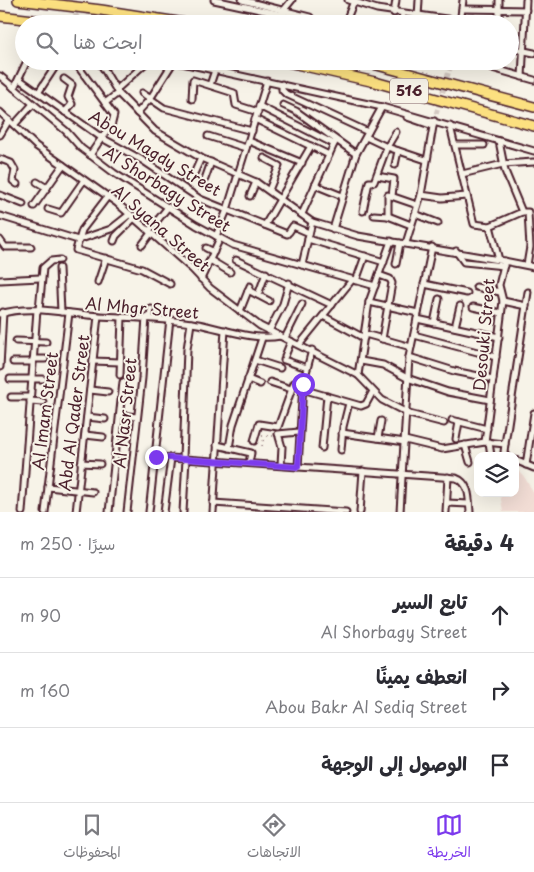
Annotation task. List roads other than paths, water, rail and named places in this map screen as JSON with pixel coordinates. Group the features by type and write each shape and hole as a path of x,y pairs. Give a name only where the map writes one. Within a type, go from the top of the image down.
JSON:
{"highway":[{"path":"18,0 133,15"},
{"path":"0,16 15,18"},
{"name":"516","path":"322,70 375,82 534,126"},
{"name":"516","path":"395,70 534,108"}],"street":[{"path":"214,0 285,15"},
{"path":"242,0 303,15"},
{"path":"270,7 273,0"},
{"path":"284,11 292,0"},
{"path":"394,13 396,0"},
{"path":"418,15 419,0"},
{"path":"461,15 463,0"},
{"path":"499,0 499,15"},
{"path":"522,77 525,51 526,0"},
{"path":"348,15 352,1 394,13 410,15"},
{"path":"462,9 526,10"},
{"path":"519,50 534,53"},
{"path":"14,88 22,70"},
{"path":"38,93 53,70"},
{"path":"81,70 114,115 114,120 90,155"},
{"path":"105,70 117,91 155,131 201,158 256,182 312,222 358,236 456,251 534,267"},
{"path":"106,103 139,70"},
{"path":"137,113 150,99 168,70"},
{"path":"210,85 215,70 382,108 433,124 450,126 534,151"},
{"path":"499,70 534,80"},
{"name":"Al Shorbagy Street","path":"0,76 90,155 168,207 218,237 234,245 375,286"},
{"name":"Abou Magdy Street","path":"18,79 102,138 142,160 200,199 288,233 293,226 309,233"},
{"path":"64,79 72,85 68,97 72,104 65,112"},
{"path":"192,99 193,80 235,94"},
{"path":"201,279 214,252 267,81"},
{"path":"282,84 282,90 286,94 367,134 386,148 426,160"},
{"path":"238,86 235,94 236,105 258,109 335,142 356,154"},
{"path":"142,93 164,108 252,131"},
{"path":"14,125 34,104"},
{"path":"284,105 307,119 335,142"},
{"path":"333,229 341,209 342,196 356,154 382,108"},
{"name":"Al Syana Street","path":"0,112 36,146 108,196 240,311 269,331 300,344 358,375"},
{"path":"255,119 329,155"},
{"path":"300,127 307,119"},
{"path":"0,135 9,120"},
{"path":"396,264 415,214 433,124"},
{"path":"450,126 473,223 490,226 522,212 528,212 531,227 527,266"},
{"path":"363,211 369,182 374,182 386,148 396,132"},
{"path":"208,136 246,148"},
{"path":"249,141 302,163"},
{"path":"499,141 503,164 522,212"},
{"path":"302,214 335,142"},
{"path":"456,145 484,145"},
{"path":"265,225 311,146"},
{"path":"395,165 398,151"},
{"path":"184,176 192,178 201,158"},
{"path":"264,158 279,166 269,190"},
{"path":"0,159 12,163 16,170 13,180 16,184"},
{"path":"205,179 211,162"},
{"path":"462,174 503,164 534,162"},
{"path":"34,206 63,165"},
{"path":"376,176 394,179 392,196"},
{"path":"48,209 61,213 84,180"},
{"path":"37,182 46,188"},
{"path":"250,196 256,182"},
{"path":"315,185 342,196"},
{"path":"0,195 22,204"},
{"path":"420,195 442,198 467,196"},
{"path":"108,196 82,230 76,250 150,272 170,284"},
{"path":"388,216 388,196 417,205"},
{"path":"142,245 168,207"},
{"path":"415,214 438,223"},
{"path":"374,215 388,216 411,225"},
{"path":"0,216 78,240 111,230 132,216"},
{"path":"114,242 116,236 132,216"},
{"path":"302,266 312,222"},
{"path":"490,226 503,262"},
{"path":"308,239 384,262"},
{"path":"0,240 5,247 31,246"},
{"path":"392,241 369,302 358,375 372,392 406,412 444,423"},
{"path":"400,512 409,357 432,247"},
{"path":"206,248 214,252"},
{"path":"456,251 464,262 503,262"},
{"path":"300,344 354,280 365,256"},
{"path":"98,282 106,258"},
{"path":"22,512 40,278 46,264 60,260"},
{"path":"210,260 230,272"},
{"path":"236,260 289,283 332,305"},
{"name":"Desouki Street","path":"490,452 487,442 487,429 502,313 503,301 500,292 503,262"},
{"path":"59,268 62,312"},
{"path":"258,295 266,273"},
{"path":"379,275 392,281 382,339"},
{"path":"0,280 40,278"},
{"path":"269,331 283,304 289,283"},
{"path":"424,284 468,293"},
{"path":"476,287 500,292"},
{"path":"240,311 249,288 269,301"},
{"path":"504,452 528,292"},
{"path":"434,323 439,299"},
{"path":"503,301 526,306"},
{"path":"369,302 418,313"},
{"path":"283,337 302,304"},
{"path":"455,327 460,306"},
{"path":"473,307 502,313"},
{"name":"Al Nasr Street","path":"127,512 148,317 151,309"},
{"name":"Al Mhgr Street","path":"1,313 38,310 98,316 148,317 170,319 262,338 283,337"},
{"path":"0,368 1,313"},
{"name":"Al Imam Street","path":"45,512 69,313"},
{"name":"Abd Al Qader Street","path":"76,512 98,316"},
{"path":"323,316 365,336 411,347"},
{"path":"120,375 122,317"},
{"path":"149,512 170,319"},
{"path":"417,319 498,337"},
{"path":"183,512 187,349 191,323"},
{"path":"213,512 225,330"},
{"path":"414,335 496,357"},
{"path":"229,448 233,425 262,338"},
{"path":"16,341 46,342"},
{"path":"292,341 285,358 307,368"},
{"path":"298,467 302,387 312,350"},
{"path":"409,357 454,371 493,379"},
{"path":"12,362 45,359"},
{"path":"255,360 280,368"},
{"path":"94,361 120,362"},
{"path":"361,361 383,365 407,378 448,392 490,400"},
{"path":"10,379 43,379"},
{"path":"248,379 260,384"},
{"path":"109,512 124,382"},
{"path":"270,382 291,390"},
{"path":"254,441 257,426 264,423 278,427 295,382 302,387 327,396 364,406 372,392"},
{"path":"90,390 108,392"},
{"path":"322,448 327,396"},
{"path":"10,397 43,402"},
{"path":"341,450 342,434 349,403"},
{"path":"526,465 534,413"},
{"path":"120,415 137,417"},
{"path":"87,417 105,419"},
{"path":"264,423 266,417"},
{"path":"452,420 487,429"},
{"path":"378,438 381,421"},
{"path":"456,439 459,422"},
{"path":"281,466 282,447 279,435 299,432"},
{"path":"85,434 103,437"},
{"path":"342,434 405,441 442,448 487,442 505,444"},
{"path":"217,445 251,453 249,463"},
{"path":"465,445 470,462"},
{"path":"156,457 448,477 461,480 465,484 470,512"},
{"path":"164,512 171,458"},
{"path":"81,462 100,464"},
{"path":"519,462 534,468"},
{"path":"360,512 363,471"},
{"path":"446,512 448,477"},
{"path":"48,487 93,492"},
{"path":"213,503 346,512"},
{"path":"447,503 469,504"}],"tunnel":[{"path":"69,0 76,15"},
{"path":"434,121 449,70"}]}
